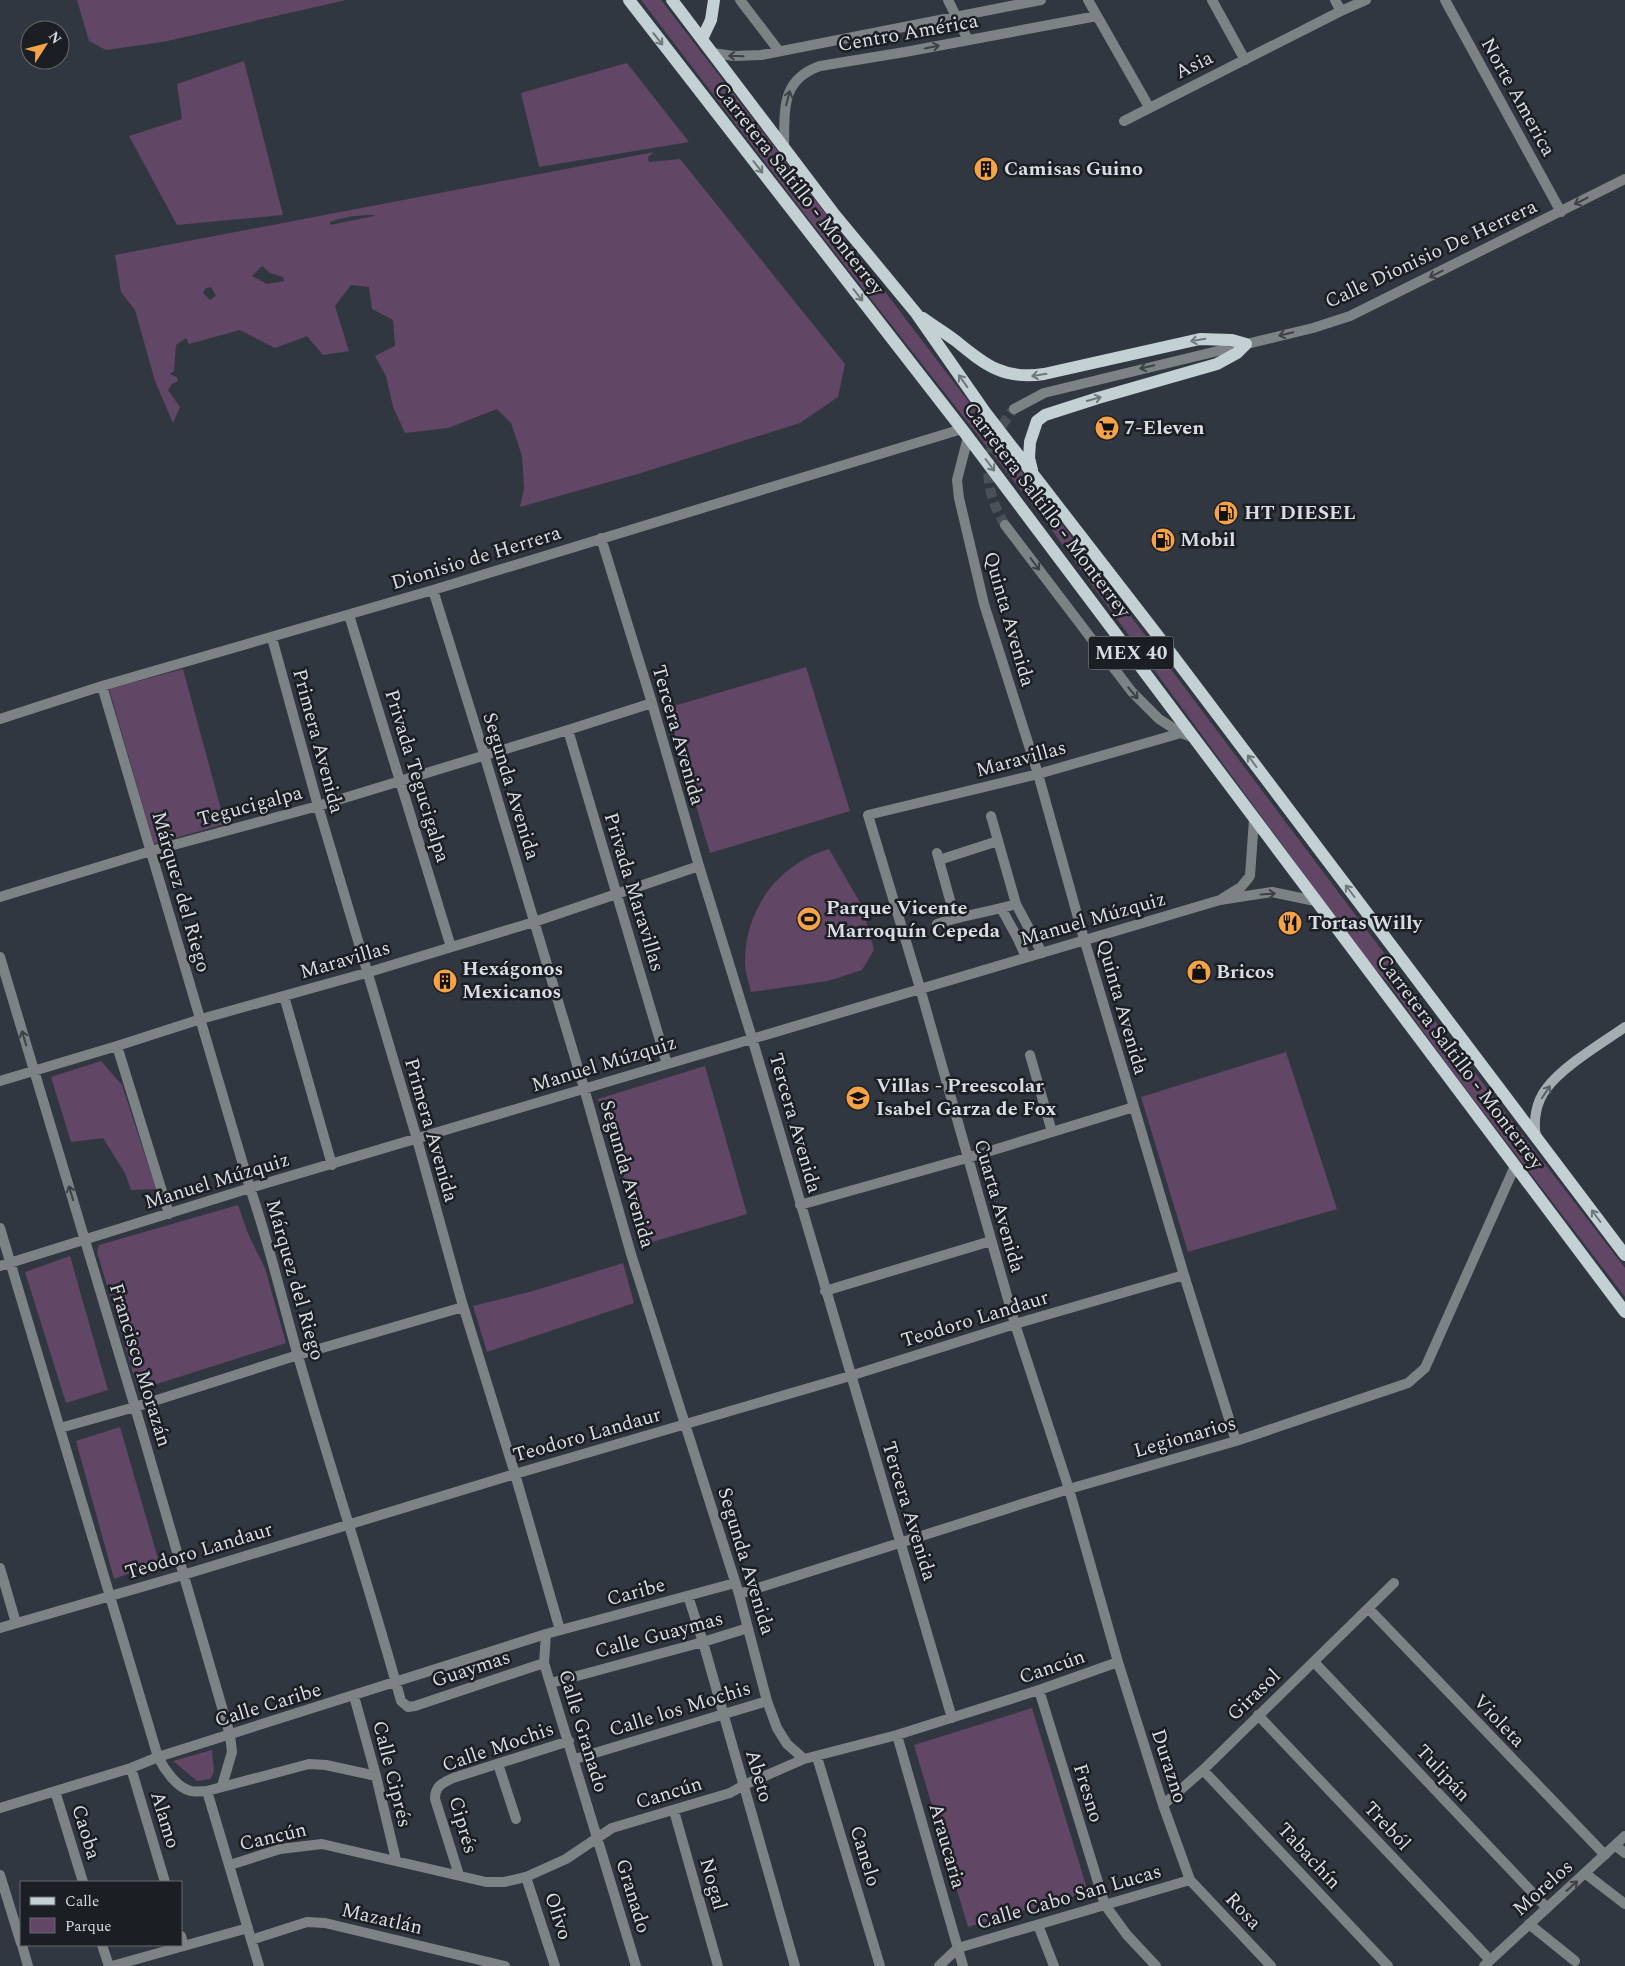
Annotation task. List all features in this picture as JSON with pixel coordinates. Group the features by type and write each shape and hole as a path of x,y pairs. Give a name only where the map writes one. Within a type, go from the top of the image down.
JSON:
{"main road":[{"name":"Carretera Saltillo - Monterrey","path":"628,0 965,433 1196,738 1315,901 1625,1312"},
{"name":"Carretera Saltillo - Monterrey","path":"672,0 835,215 916,313 985,412 1625,1255"},
{"path":"702,39 711,20 714,0"},
{"path":"916,313 979,360 1002,372 1016,376 1044,374 1200,339 1218,338 1246,344"},
{"path":"1035,476 1029,458 1030,442 1037,422 1045,415 1217,364 1237,353 1246,344"},
{"path":"1536,1138 1534,1122 1536,1110 1546,1089 1576,1062 1625,1027"}],"street":[{"path":"740,0 779,51"},
{"path":"948,0 968,40"},
{"name":"Centro América","path":"712,54 747,56 779,51 1041,0"},
{"path":"1088,0 1148,107"},
{"path":"1212,0 1245,60"},
{"path":"1335,0 1341,11"},
{"name":"Asia","path":"1124,121 1148,107 1366,0"},
{"name":"Norte America","path":"1445,0 1561,212"},
{"name":"Centro América","path":"784,147 786,104 789,92 793,83 809,70 820,66 1097,16"},
{"name":"Calle Dionisio De Herrera","path":"1246,344 1313,328 1350,316 1625,179"},
{"path":"1014,409 1044,393 1246,344"},
{"name":"Dionisio de Herrera","path":"0,719 102,686 350,615 600,538 965,433"},
{"name":"Quinta Avenida","path":"965,433 957,480 958,498 984,604 1038,774 1134,1107 1236,1441"},
{"path":"1005,525 1132,692 1149,711 1181,733 1196,738"},
{"name":"Tercera Avenida","path":"600,538 652,703 699,866 752,1038 952,1718"},
{"name":"Segunda Avenida","path":"433,590 584,1088 631,1254 739,1594 767,1701 777,1728 787,1744 804,1759"},
{"name":"Privada Tegucigalpa","path":"350,615 450,947"},
{"name":"Primera Avenida","path":"272,638 366,973 417,1139 463,1308 515,1474 560,1630"},
{"name":"Márquez del Riego","path":"102,686 250,1188 265,1230 298,1355 350,1524 401,1701 408,1707"},
{"name":"Tegucigalpa","path":"0,898 151,851 318,806 652,703"},
{"name":"Privada Maravillas","path":"568,730 667,1064"},
{"name":"Maravillas","path":"868,816 1038,774 1181,733"},
{"name":"Cuarta Avenida","path":"868,816 920,988 1015,1324 1069,1489 1118,1662"},
{"path":"991,816 1016,904 1042,954"},
{"name":"Manuel Múzquiz","path":"1220,900 1241,887 1250,876 1254,819"},
{"path":"955,918 938,856 998,842"},
{"name":"Maravillas","path":"0,1081 201,1019 366,973 534,922 699,866"},
{"name":"Manuel Múzquiz","path":"0,1266 250,1188 1220,900 1272,892 1315,901"},
{"path":"937,924 1016,904"},
{"path":"1001,908 1018,937 1026,957"},
{"name":"Francisco Morazán","path":"0,957 135,1407 230,1735 232,1752 222,1786"},
{"path":"284,996 332,1164"},
{"path":"117,1046 169,1214"},
{"path":"1030,1055 1052,1132"},
{"path":"800,1205 967,1158 1134,1107"},
{"name":"Legionarios","path":"739,1594 1069,1489 1236,1441 1398,1388 1417,1376 1425,1368 1515,1166"},
{"path":"0,1228 158,1757 164,1768 189,1791 207,1791 309,1764 326,1765 376,1776"},
{"path":"825,1290 991,1241"},
{"name":"Teodoro Landaur","path":"0,1628 1184,1275"},
{"path":"60,1428 135,1407 298,1355 463,1308"},
{"path":"0,1568 16,1624"},
{"name":"Caribe","path":"546,1634 735,1583"},
{"name":"Girasol","path":"1163,1805 1204,1770 1258,1715 1369,1610 1394,1583"},
{"name":"Abeto","path":"688,1596 703,1642 795,1966"},
{"name":"Violeta","path":"1369,1610 1605,1855"},
{"name":"Calle Guaymas","path":"551,1683 748,1628"},
{"name":"Calle Caribe","path":"0,1808 131,1768 158,1757 546,1634"},
{"name":"Calle Granado","path":"546,1634 544,1663 597,1837"},
{"name":"Cancún","path":"230,1865 280,1849 322,1844 486,1882 504,1882 526,1877 566,1859 612,1828 730,1793 804,1759 897,1735 1039,1690 1118,1662"},
{"name":"Durazno","path":"1118,1662 1163,1805 1190,1880"},
{"name":"Tulipán","path":"1314,1662 1547,1908"},
{"name":"Guaymas","path":"408,1707 544,1663"},
{"name":"Fresno","path":"1039,1690 1105,1905"},
{"name":"Calle Ciprés","path":"354,1696 396,1860"},
{"name":"Calle los Mochis","path":"574,1759 767,1701"},
{"name":"Treból","path":"1258,1715 1486,1964"},
{"name":"Araucaria","path":"897,1735 963,1966"},
{"name":"Calle Mochis","path":"438,1786 453,1778 569,1741"},
{"name":"Canelo","path":"817,1757 880,1966"},
{"path":"498,1764 516,1819"},
{"name":"Alamo","path":"131,1768 165,1881"},
{"name":"Tabachín","path":"1204,1770 1388,1966"},
{"name":"Ciprés","path":"438,1786 435,1791 435,1799 459,1875"},
{"name":"Caoba","path":"55,1791 83,1881"},
{"path":"207,1791 259,1966"},
{"name":"Nogal","path":"674,1811 718,1966"},
{"name":"Morelos","path":"1486,1964 1586,1874 1625,1836"},
{"name":"Granado","path":"597,1837 636,1966"},
{"path":"1616,1846 1625,1853"},
{"path":"1586,1874 1625,1904"},
{"path":"0,1875 20,1938"},
{"name":"Olivo","path":"526,1877 555,1966"},
{"name":"Calle Cabo San Lucas","path":"958,1948 1190,1880"},
{"name":"Rosa","path":"1190,1880 1271,1966"},
{"path":"1105,1905 1128,1935 1156,1966"},
{"name":"Mazatlán","path":"251,1940 307,1922 325,1923 505,1966"},
{"path":"1530,1924 1575,1961"},
{"path":"1038,1925 1054,1966"},
{"path":"183,1941 248,1928"},
{"path":"23,1946 28,1966"},
{"path":"102,1946 110,1966 168,1946"},
{"path":"938,1966 958,1948"}],"green space":[{"path":"77,0 346,0 163,42 106,50 89,41"},
{"path":"641,0 661,0 1079,547 1439,1026 1625,1268 1625,1297 1452,1071 1388,983 1366,959 1045,521 803,212"},
{"path":"244,61 283,215 177,225 129,136 182,119 177,84"},
{"path":"627,63 689,142 539,167 521,93"},
{"path":"654,152 648,157 649,162 680,159 845,364 838,397 800,423 641,473 520,507 524,488 522,456 511,423 497,409 448,428 405,433 393,407 386,376 375,356 395,346 393,320 372,309 369,287 351,285 335,306 349,351 323,355 307,336 275,348 240,330 189,344 186,338 176,345 174,371 170,374 177,377 178,381 172,384 168,390 180,407 173,423 155,381 135,310 121,292 115,255","holes":["374,216 330,225 330,222 341,218","262,266 270,273 283,277 284,281 267,284 252,276","211,287 216,296 210,300 203,293 206,288"]},
{"path":"806,667 850,811 710,853 667,708"},
{"path":"183,669 225,824 154,844 109,689"},
{"name":"Parque Vicente Marroquín Cepeda","path":"829,849 862,906 874,950 862,970 828,981 751,992 745,962 751,924 758,906 780,877 795,865"},
{"path":"1286,1052 1337,1209 1188,1252 1141,1097"},
{"path":"101,1061 122,1085 156,1189 131,1190 125,1173 103,1138 71,1142 51,1077"},
{"path":"705,1066 747,1214 642,1245 598,1099"},
{"path":"238,1205 249,1236 265,1268 286,1343 138,1390 97,1252 99,1245"},
{"path":"70,1256 108,1390 66,1403 25,1272"},
{"path":"623,1263 634,1303 487,1352 473,1306 533,1291"},
{"path":"120,1427 159,1562 114,1579 76,1441"},
{"path":"1032,1708 1088,1892 968,1927 914,1745"},
{"path":"212,1750 214,1772 210,1779 197,1781 173,1761"}],"tunnel":[{"path":"1005,525 991,495 988,466 996,437 1014,409"}],"place":[{"name":"Camisas Guino","path":"986,169"},
{"name":"7-Eleven","path":"1107,428"},
{"name":"HT DIESEL","path":"1226,513"},
{"name":"Mobil","path":"1163,540"},
{"name":"Parque Vicente Marroquín Cepeda","path":"809,919"},
{"name":"Tortas Willy","path":"1290,923"},
{"name":"Bricos","path":"1199,972"},
{"name":"Hexágonos Mexicanos","path":"445,981"},
{"name":"Villas - Preescolar Isabel Garza de Fox","path":"858,1098"}]}
